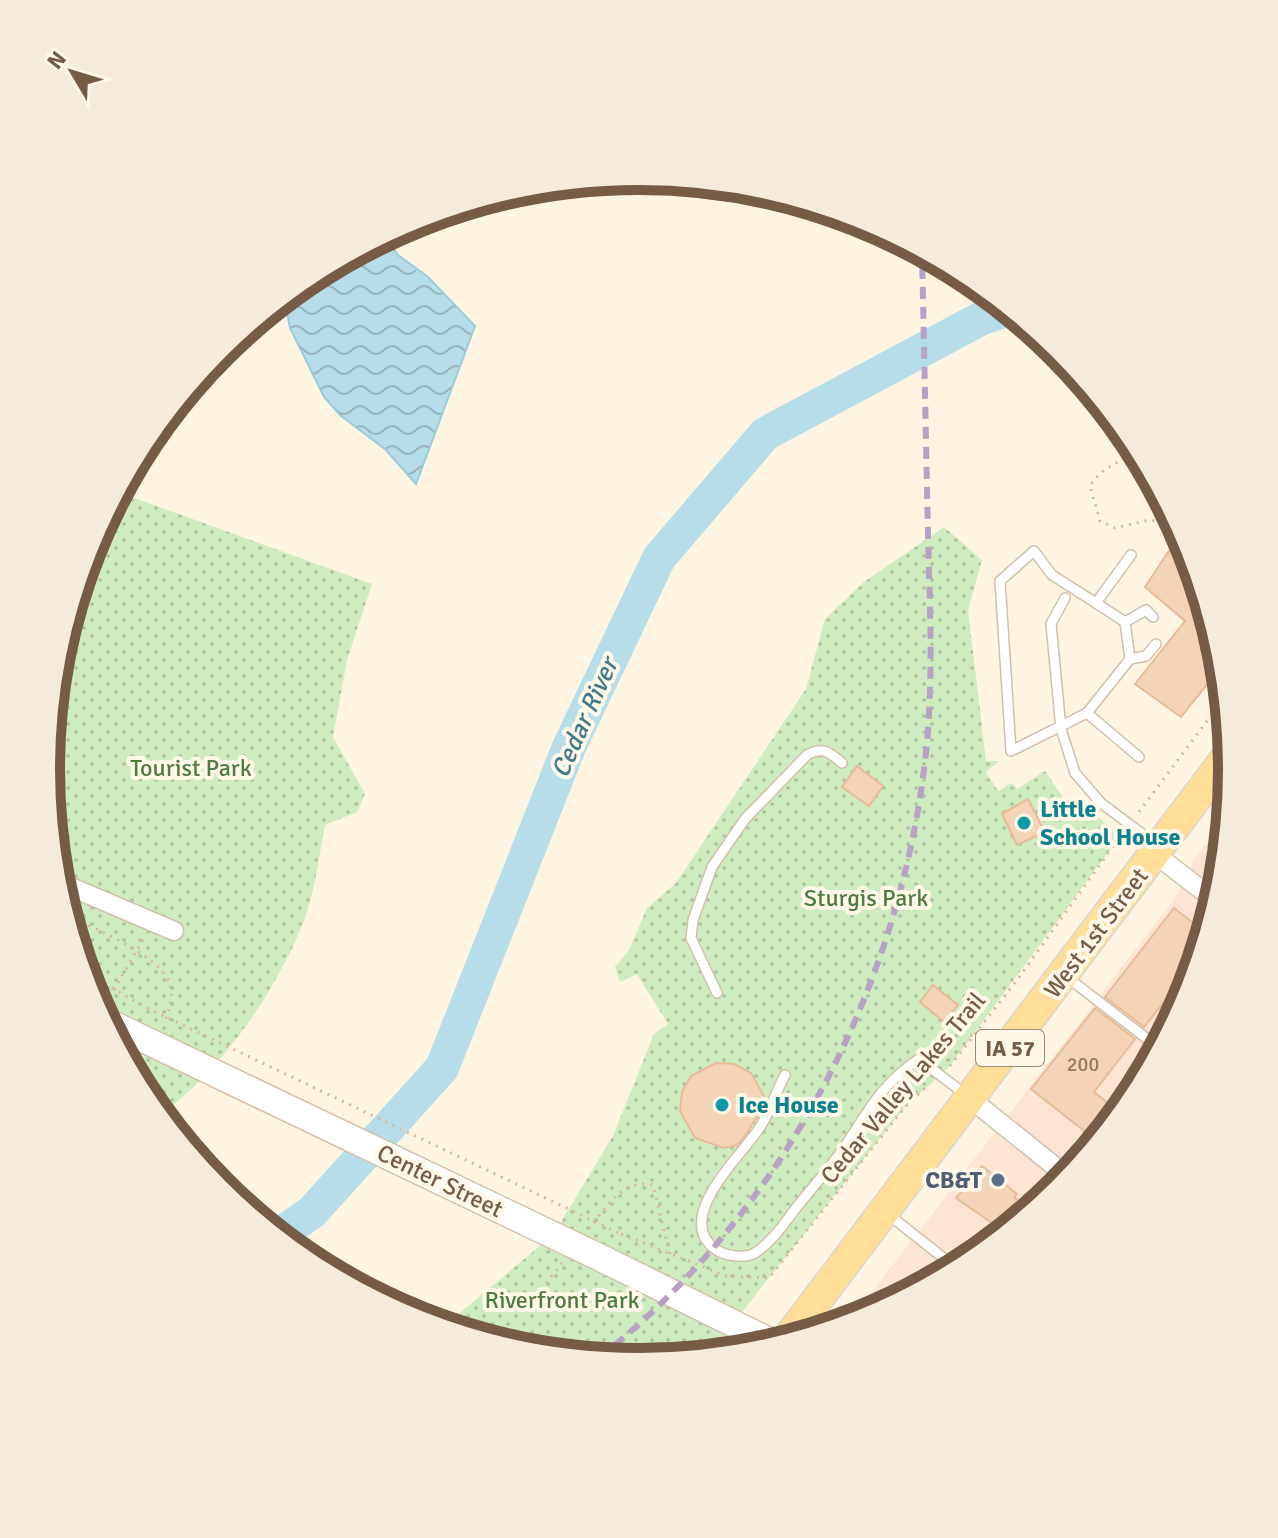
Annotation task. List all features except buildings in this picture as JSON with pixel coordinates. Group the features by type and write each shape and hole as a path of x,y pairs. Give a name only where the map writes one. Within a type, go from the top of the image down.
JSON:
{"main road":[{"name":"West 1st Street","path":"798,1325 972,1100 1218,769"},
{"name":"Center Street","path":"127,1038 136,1045 603,1259 758,1336"}],"street":[{"path":"1158,850 1205,891"},
{"path":"72,888 174,931"},
{"path":"972,1100 1057,1168"}],"lane":[{"path":"1130,659 1125,622 1052,575 1034,551 1000,581 1011,751 1061,729 1087,713 1130,659 1146,656 1156,644"},
{"path":"1096,603 1131,555"},
{"path":"1065,598 1051,624 1061,729 1075,773 1101,803 1158,850"},
{"path":"1125,622 1146,610 1153,617"},
{"path":"1087,713 1139,757"},
{"path":"717,993 691,938 693,920 712,867 745,819 807,755 817,749 828,751 842,763"},
{"path":"1064,975 1150,1041"},
{"path":"785,1075 760,1128 716,1183 702,1207 705,1234 713,1248 731,1256 752,1255 773,1238 899,1071 919,1059 972,1100"},
{"path":"885,1212 945,1260"}],"path":[{"path":"1127,458 1098,474 1090,486 1100,521 1115,528 1149,520 1162,522"},
{"name":"Cedar Valley Lakes Trail","path":"101,982 147,1008 621,1234 726,1276 769,1278 905,1107 938,1075 1017,980 1215,711"},
{"path":"81,922 157,965 171,984 172,1000 163,1029"},
{"path":"114,990 138,952 148,929"},
{"path":"134,1051 136,1045"},
{"path":"588,1231 626,1187 639,1182 653,1185 670,1255"},
{"path":"531,1302 569,1254"}],"shaded area":[{"path":"1214,832 1198,919 1174,991 1140,1059 1098,1121 1048,1178 991,1228 928,1270 864,1303 1175,898 1195,859"}],"green space":[{"name":"Tourist Park","path":"129,496 372,584 347,660 333,737 365,794 357,812 325,825 306,915 265,998 226,1051 170,1107 138,1058 104,991 71,882 61,807 61,731 71,656 104,547"},
{"name":"Sturgis Park","path":"944,527 982,560 968,610 986,761 999,761 986,772 998,791 1012,783 1017,789 1045,771 1072,811 1086,804 1119,838 949,1067 905,1107 734,1322 738,1325 727,1341 677,1347 601,1347 526,1337 454,1317 553,1235 613,1136 654,1034 668,1024 637,974 620,982 615,967 629,950 647,908 676,883 806,689 825,619 864,582"}],"water":[{"path":"391,246 398,255 428,277 475,326 416,484 386,450 340,415 324,397 290,328 287,310 317,288"}],"waterway":[{"name":"Cedar River","path":"288,1229 312,1212 442,1068 569,747 659,558 765,434 995,314"}],"railway":[{"path":"611,1347 666,1299 726,1232 779,1160 825,1084 863,1002 892,918 914,831 929,717 930,614 922,265"}],"place":[{"name":"Little School House","path":"1024,823"},
{"name":"Ice House","path":"722,1105"},
{"name":"CB&T","path":"998,1180"}],"park label":[{"name":"Riverfront Park","path":"562,1300"}]}
